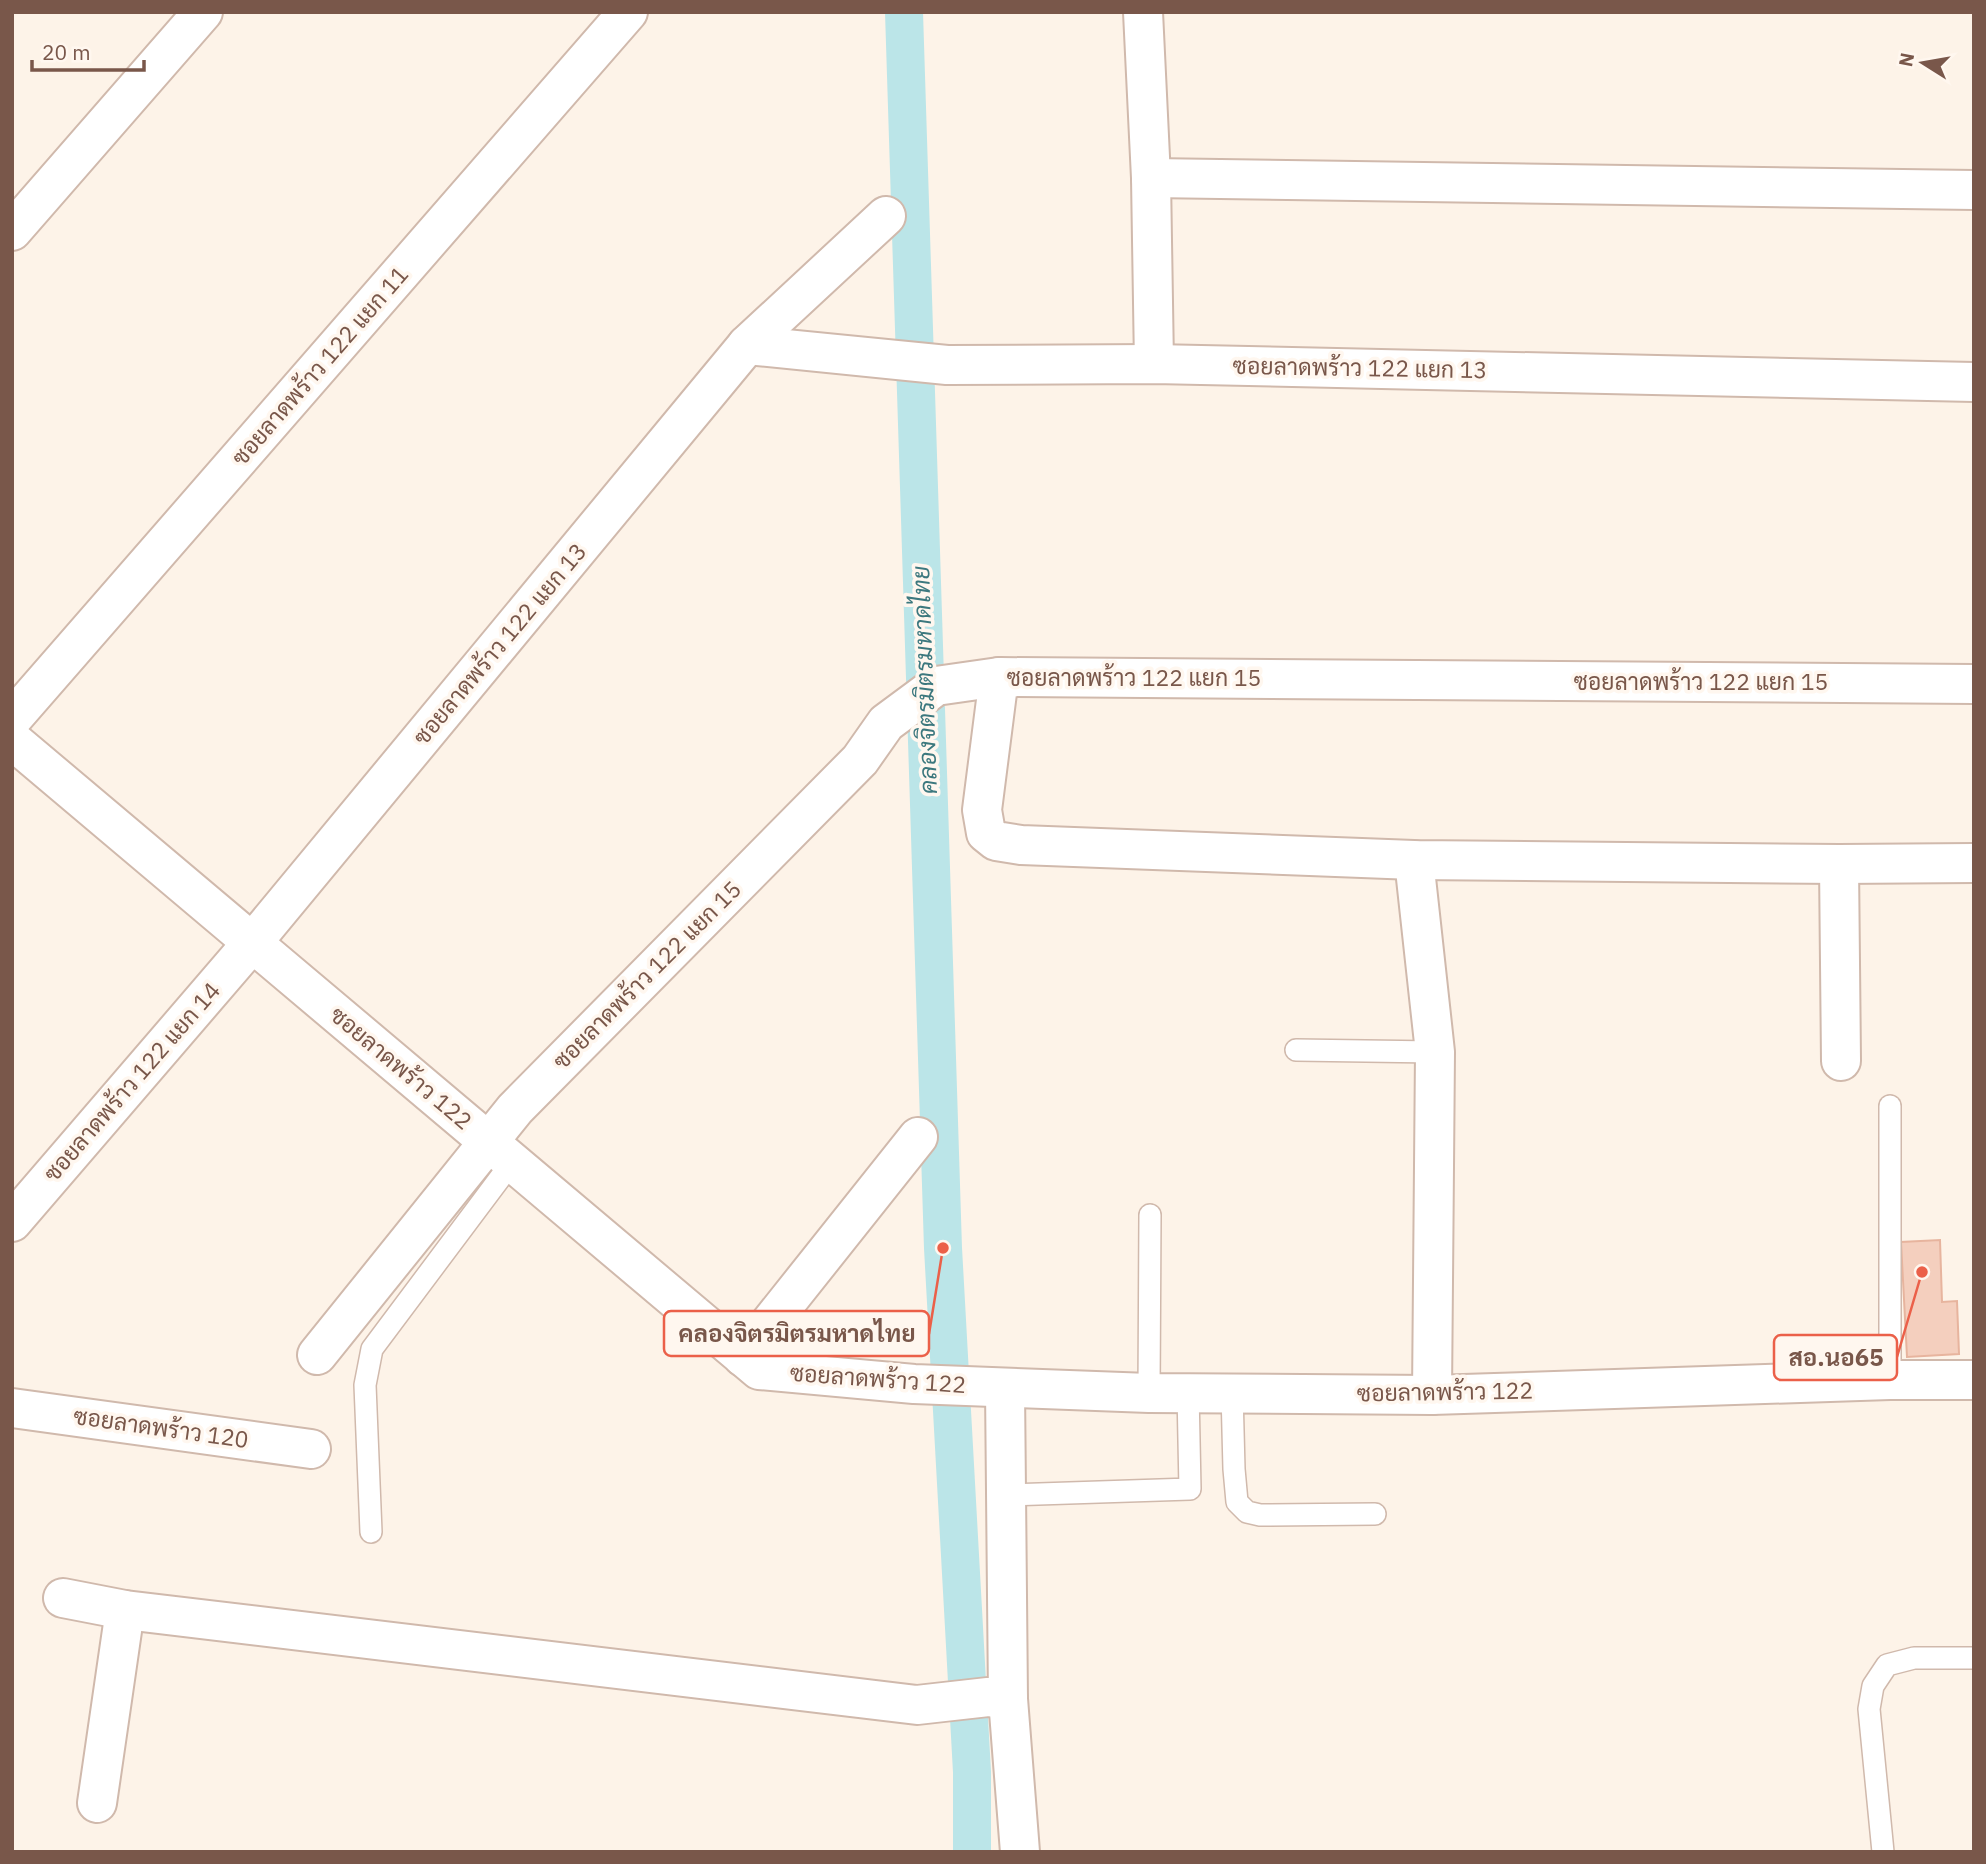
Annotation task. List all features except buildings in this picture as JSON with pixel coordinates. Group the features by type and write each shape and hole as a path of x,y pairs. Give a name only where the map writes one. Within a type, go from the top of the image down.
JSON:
{"street":[{"path":"12,231 203,12"},
{"name":"ซอยลาดพร้าว 122 แยก 11","path":"12,719 628,12"},
{"path":"1143,12 1151,178 1154,364"},
{"path":"1151,178 1974,190"},
{"name":"ซอยลาดพร้าว 122 แยก 13","path":"252,943 747,345 886,216"},
{"name":"ซอยลาดพร้าว 122 แยก 13","path":"747,345 947,365 1154,364 1974,382"},
{"path":"999,677 982,810 986,833 996,841 1021,845 1414,860 1974,863"},
{"name":"ซอยลาดพร้าว 122 แยก 15","path":"317,1355 500,1152 514,1108 860,760 886,723 936,686 999,677 1974,684"},
{"name":"ซอยลาดพร้าว 122","path":"12,740 759,1370 914,1384 1149,1393 1432,1395 1890,1380 1974,1380"},
{"path":"1414,860 1435,1052 1432,1395"},
{"path":"1839,864 1841,1061"},
{"name":"ซอยลาดพร้าว 122 แยก 14","path":"12,1222 252,943"},
{"path":"743,1357 918,1137"},
{"path":"1005,1388 1006,1495 998,1698 1020,1852"},
{"name":"ซอยลาดพร้าว 120","path":"12,1408 310,1449"},
{"path":"63,1598 125,1610 917,1705 998,1698"},
{"path":"97,1803 125,1610"}],"lane":[{"path":"1296,1050 1435,1052"},
{"path":"1890,1106 1890,1380"},
{"path":"371,1532 365,1385 372,1349 500,1152"},
{"path":"1149,1393 1150,1215"},
{"path":"1006,1495 1191,1489 1188,1392"},
{"path":"1232,1392 1237,1502 1247,1512 1260,1516 1376,1514"},
{"path":"1883,1852 1869,1709 1873,1686 1887,1665 1914,1658 1972,1658"}],"waterway":[{"name":"คลองจิตรมิตรมหาดไทย","path":"904,12 943,1248 972,1772 972,1852"}],"place":[{"name":"คลองจิตรมิตรมหาดไทย","path":"943,1248"},
{"name":"สอ.นอ65","path":"1922,1272"}]}
